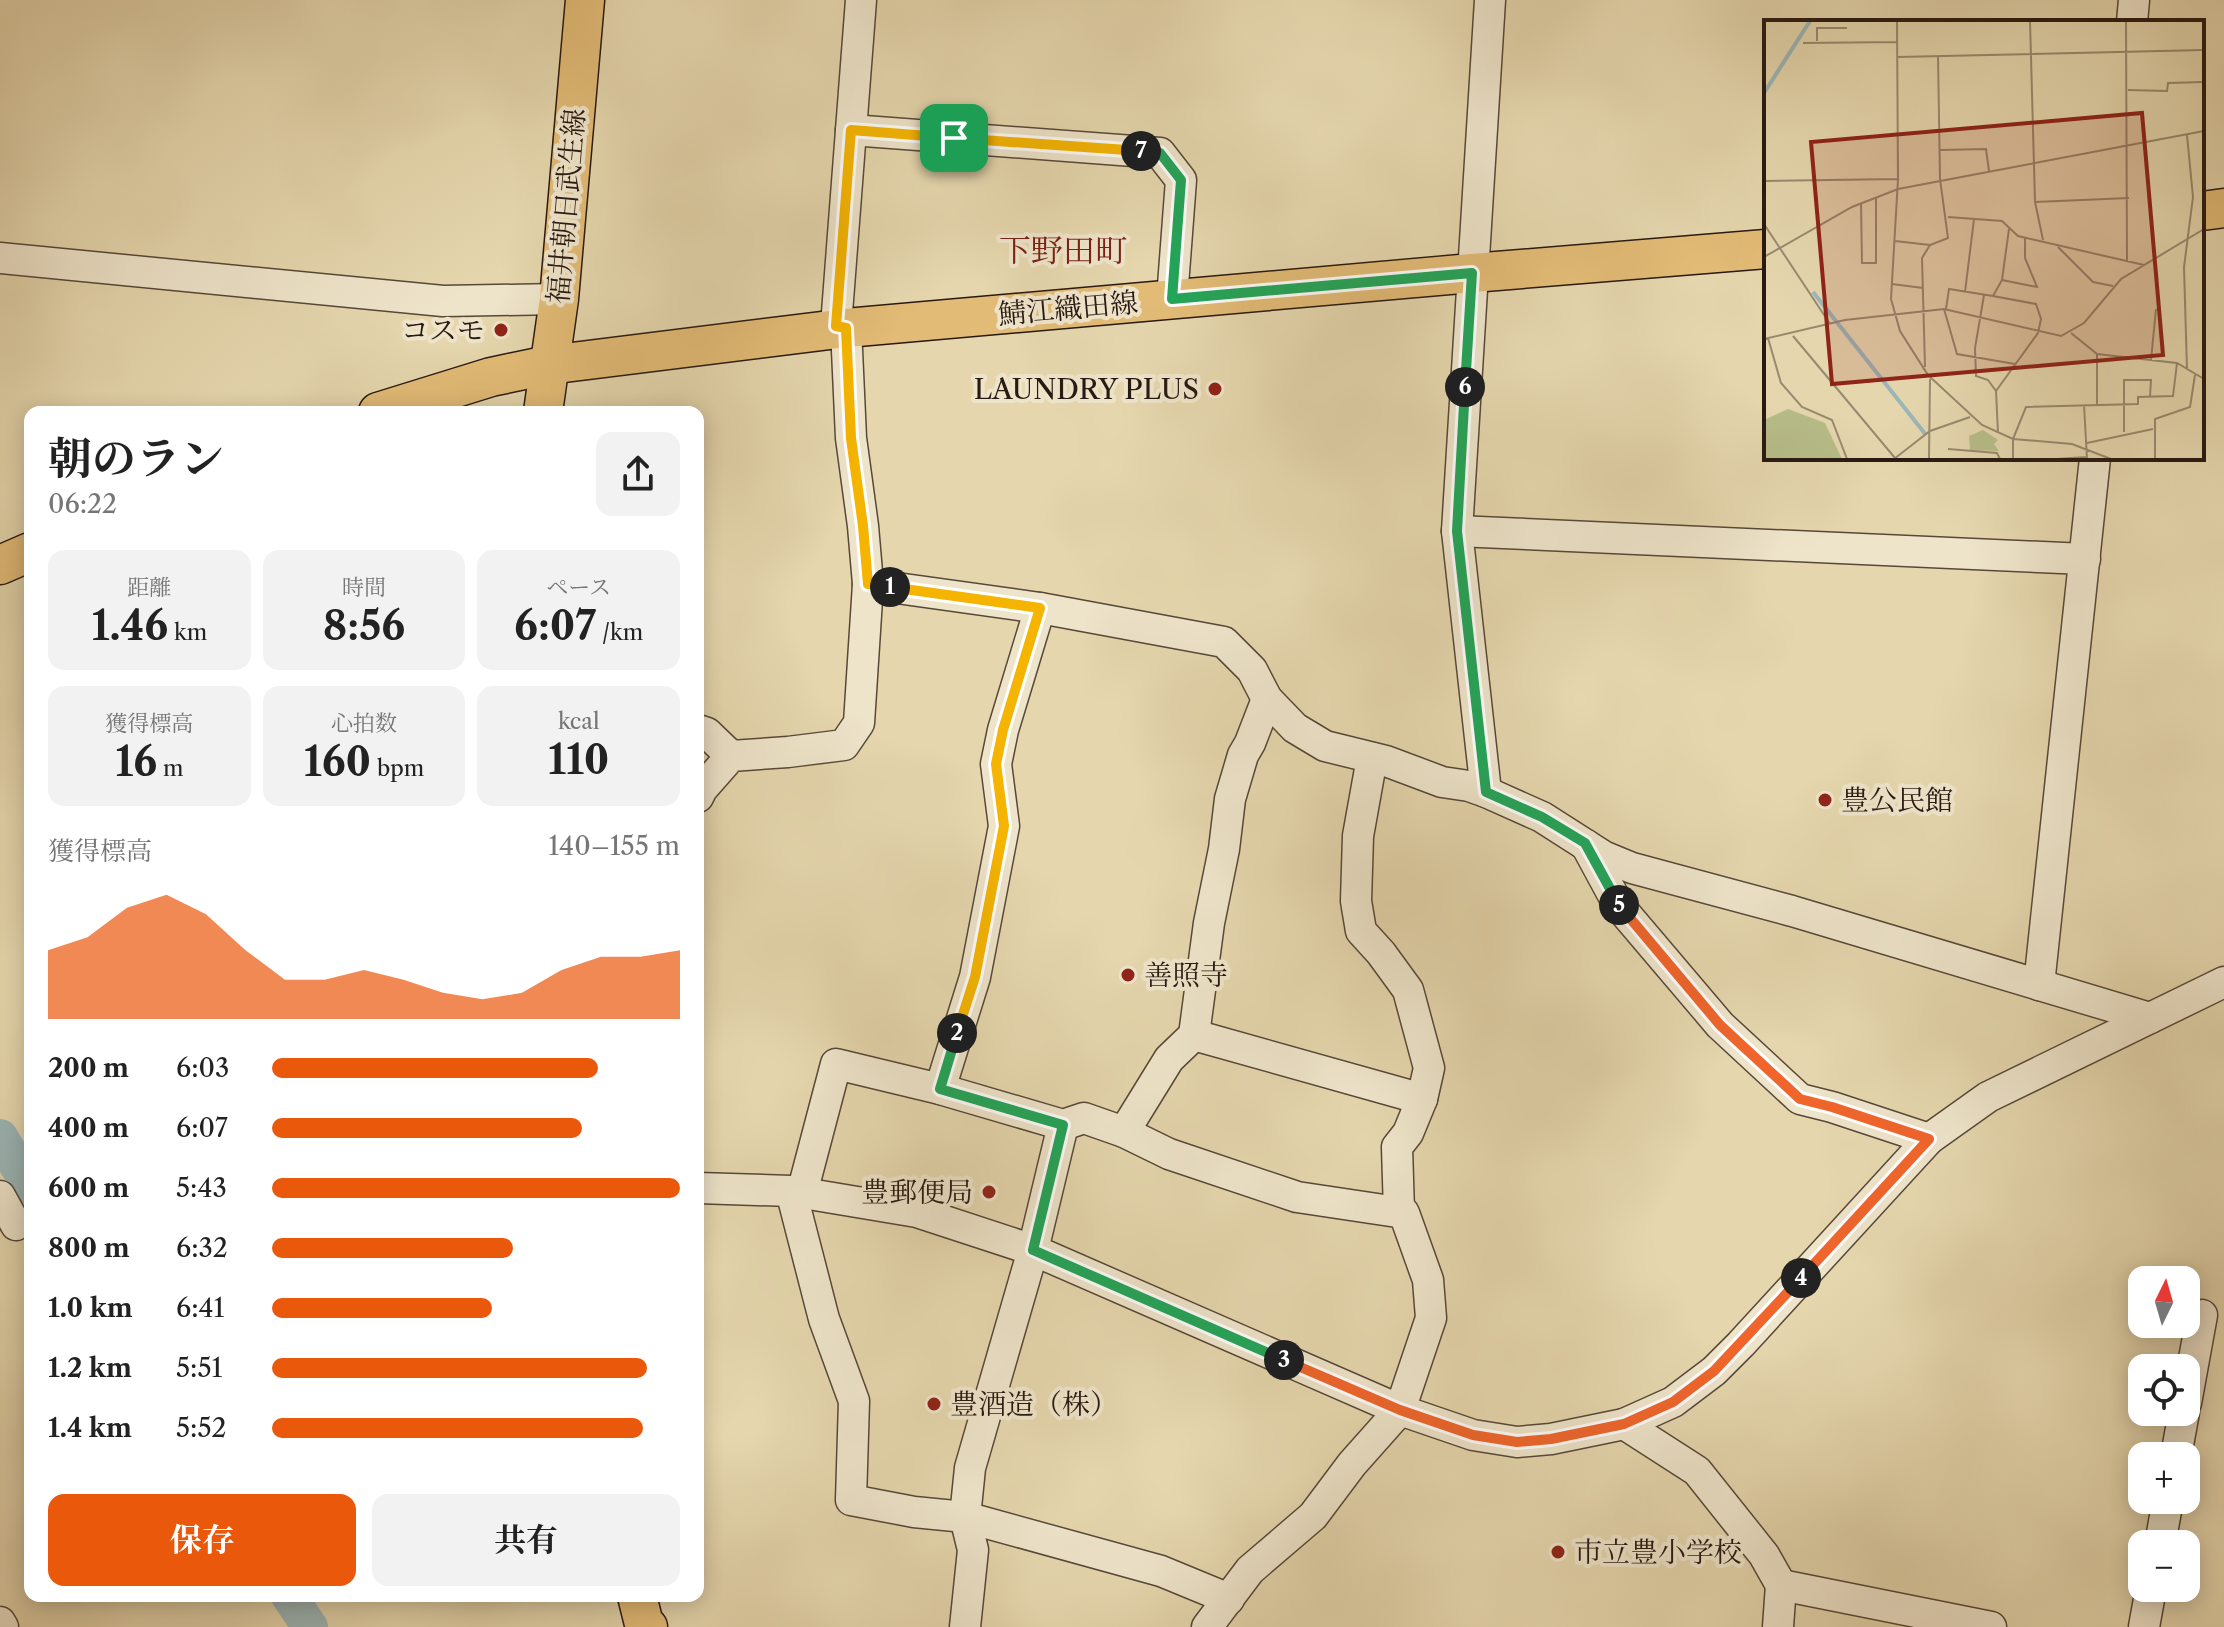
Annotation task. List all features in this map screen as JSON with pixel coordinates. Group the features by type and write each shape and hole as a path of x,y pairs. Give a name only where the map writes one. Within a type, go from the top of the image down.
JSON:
{"main road":[{"name":"福井朝日武生線","path":"544,406 559,299 585,0"},
{"path":"2204,211 2224,208"},
{"name":"鯖江織田線","path":"405,406 491,377 548,365 846,328 1764,249"},
{"path":"0,565 24,555"}],"street":[{"path":"704,787 731,756 844,745 859,723 868,584 851,438 846,328 836,326 861,0"},
{"path":"1486,792 1457,531 1490,0"},
{"path":"2132,20 2134,0"},
{"path":"851,130 1160,153 1181,180 1172,299"},
{"path":"0,258 443,301 559,299"},
{"path":"2039,985 2095,460"},
{"path":"1457,531 2085,559"},
{"path":"868,584 1040,608 1224,642 1252,670 1267,699 1295,728 1325,746 1442,782 1486,792 1542,817 1603,856 1632,868 1792,911 2150,1018"},
{"path":"940,1089 975,977 1004,826 996,764 1003,730 1040,608"},
{"path":"1124,1132 1169,1059 1194,1035 1230,799 1243,755 1267,699"},
{"path":"704,732 731,756"},
{"path":"1372,758 1358,836 1356,901 1361,931 1408,990 1429,1068 1422,1099 1408,1133 1397,1147 1399,1212"},
{"path":"1585,843 1619,906 1720,1025 1800,1099 1929,1139"},
{"path":"704,1188 797,1192 917,1212 1033,1250 1400,1410 1473,1435 1517,1442 1551,1439 1624,1424 1673,1402 1714,1371 1741,1344 1929,1139 1988,1097 2224,982"},
{"path":"1194,1035 1422,1099"},
{"path":"1207,1627 1229,1599 1250,1570 1313,1516 1352,1464 1400,1410 1431,1318 1428,1280 1404,1213 1297,1197 1169,1154 1124,1132 1084,1118 1063,1125 940,1089 836,1064 797,1192 824,1319 854,1401 851,1500 914,1512 965,1517 1161,1571 1229,1599"},
{"path":"965,1627 973,1550 965,1517 970,1468 1033,1250 1063,1125"},
{"path":"0,1196 18,1225"},
{"path":"2195,1354 2202,1315"},
{"path":"1624,1424 1697,1471 1764,1555 1781,1585 1778,1627"},
{"path":"1781,1585 1991,1627"},
{"path":"2144,1627 2148,1602"}],"waterway":[{"path":"0,1137 24,1177"},
{"path":"293,1602 310,1627"}],"place":[{"name":"コスモ","path":"501,330"},
{"name":"LAUNDRY PLUS","path":"1215,389"},
{"name":"豊公民館","path":"1825,800"},
{"name":"善照寺","path":"1128,975"},
{"name":"豊郵便局","path":"989,1192"},
{"name":"豊酒造（株）","path":"934,1404"},
{"name":"市立豊小学校","path":"1558,1552"}],"district":[{"name":"下野田町","path":"1063,251"}],"route":[{"path":"851,130 954,138 1160,153 1181,180 1172,299 1472,273 1457,531 1486,792 1542,817 1585,843 1619,906 1720,1025 1800,1099 1929,1139 1741,1344 1714,1371 1673,1402 1624,1424 1551,1439 1517,1442 1473,1435 1400,1410 1033,1250 1063,1125 940,1089 975,977 1004,826 996,764 1003,730 1040,608 868,584 851,438 846,328 836,326 851,130"}]}
